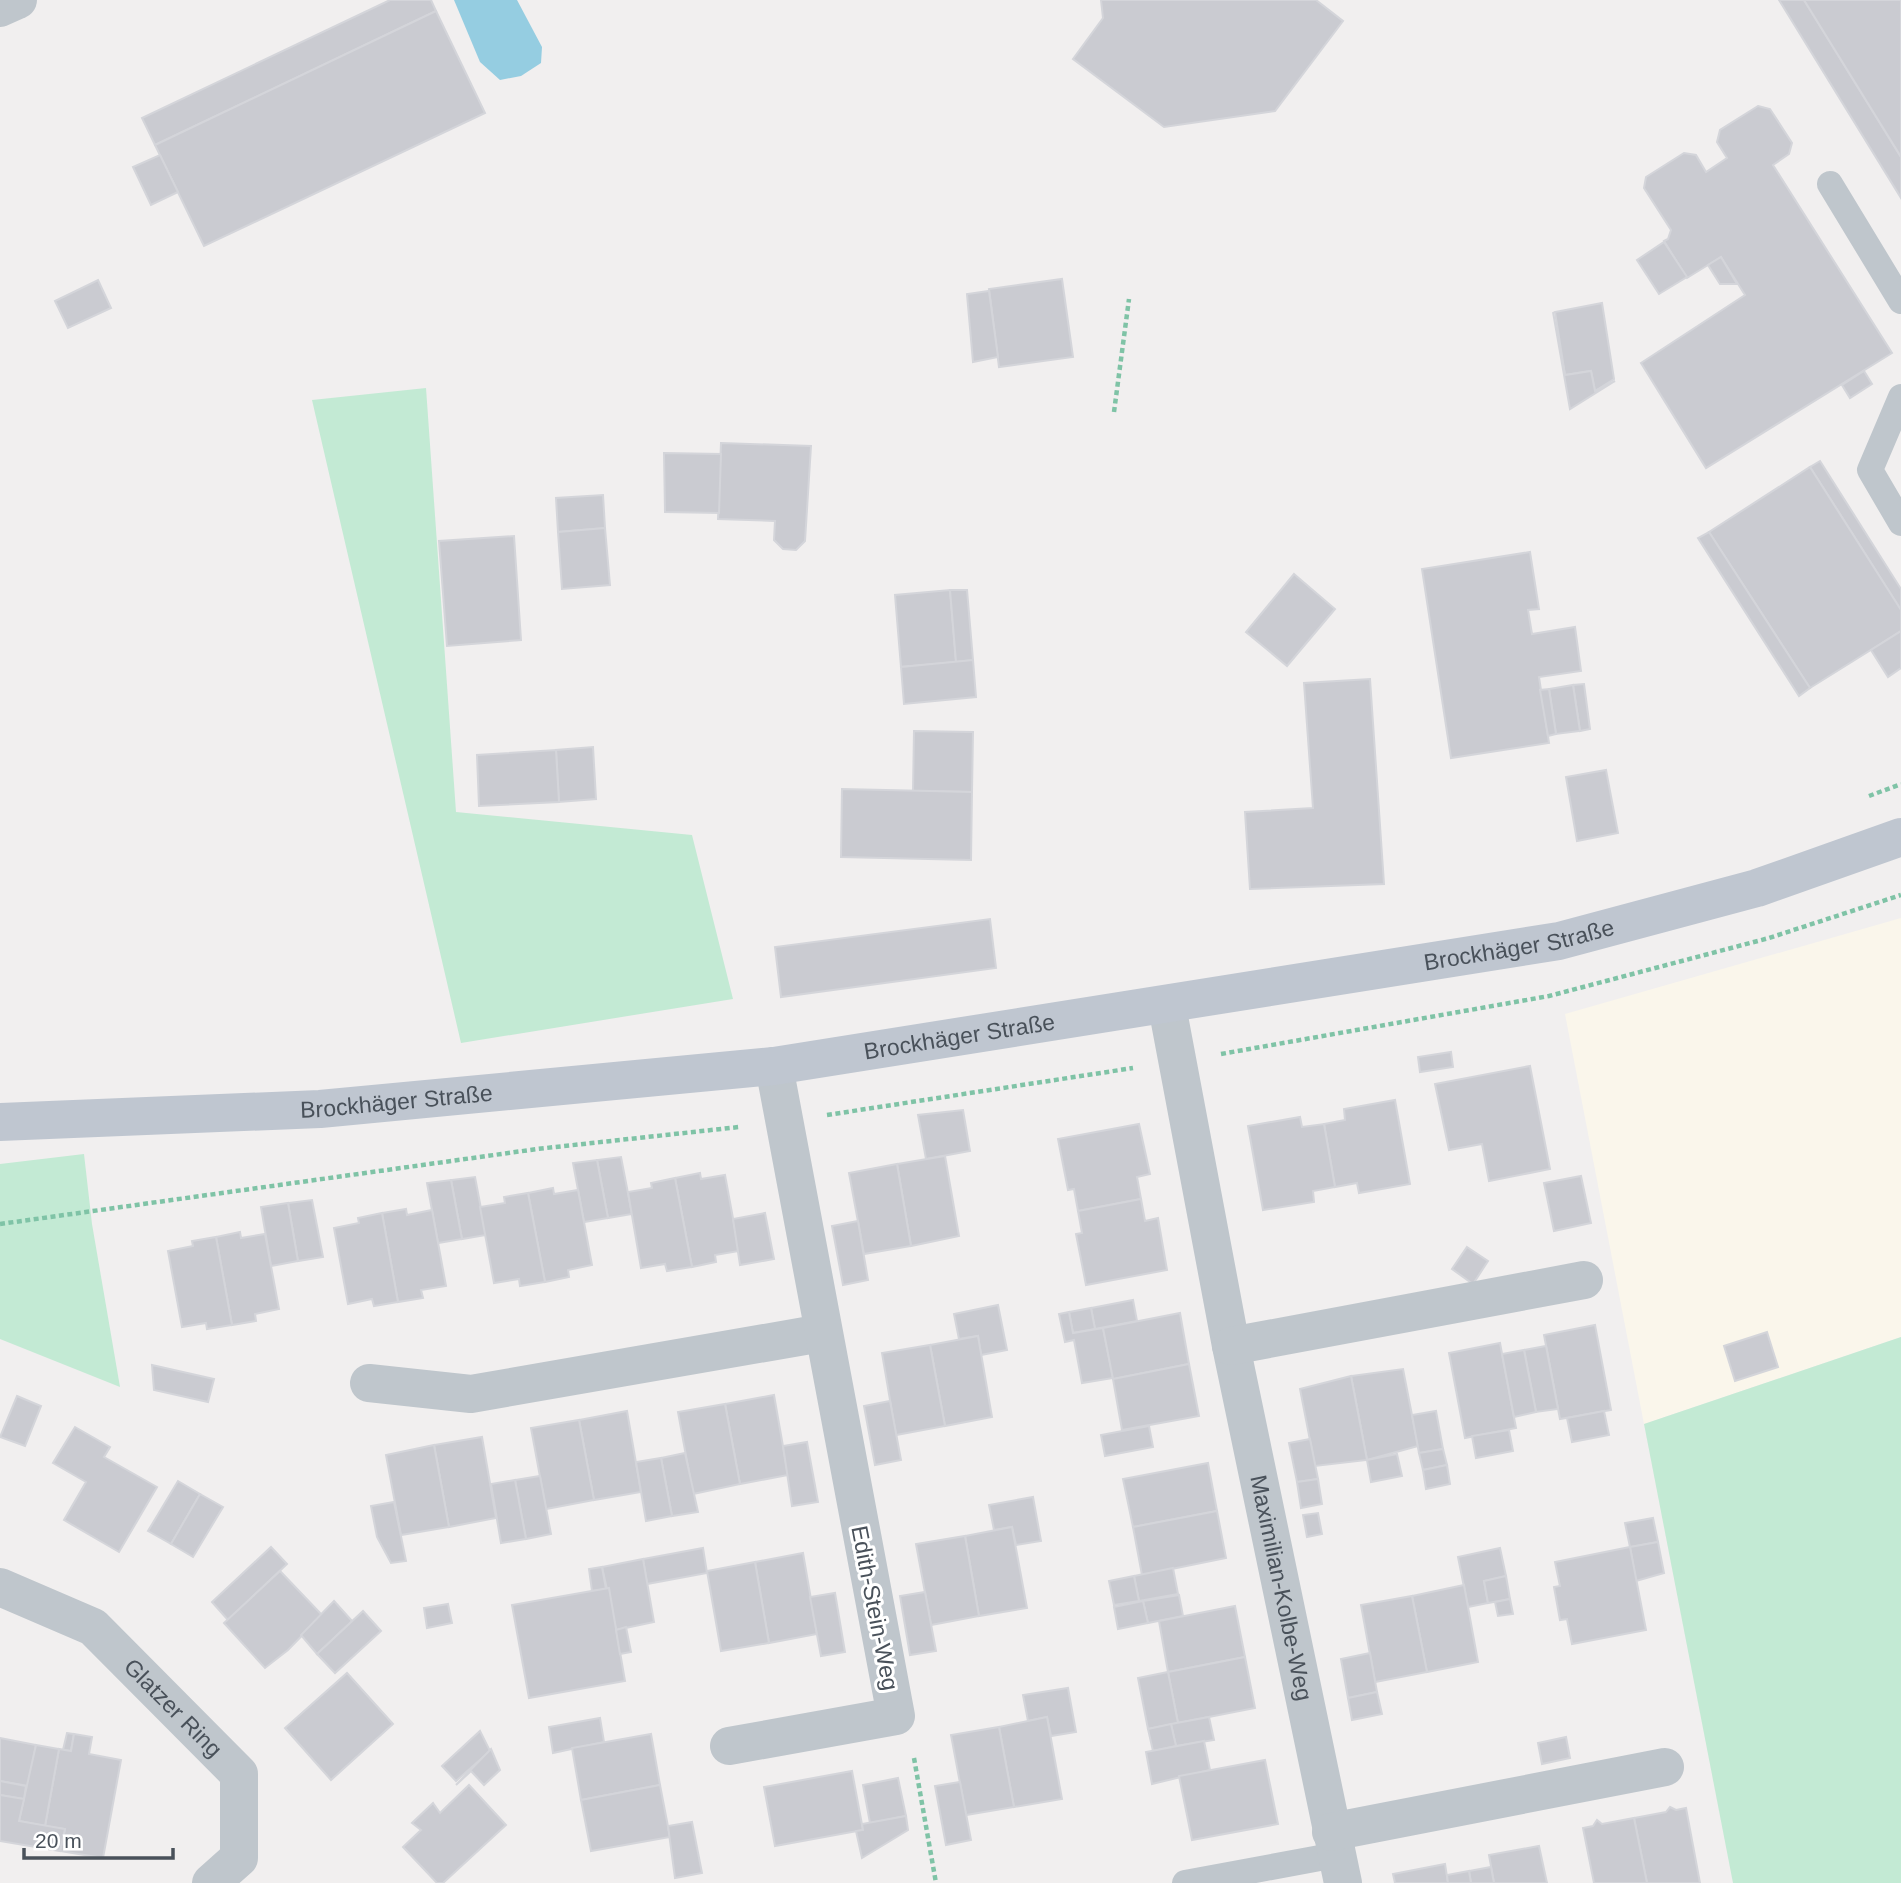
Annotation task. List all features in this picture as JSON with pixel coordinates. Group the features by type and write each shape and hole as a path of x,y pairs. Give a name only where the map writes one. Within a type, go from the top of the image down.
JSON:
{"street":[{"path":"0,8 18,0"},
{"name":"Brockhäger Straße","path":"0,1122 320,1109 774,1066 1167,1006 1559,941 1757,888 1901,837"},
{"name":"Maximilian-Kolbe-Weg","path":"1167,1006 1231,1346 1337,1857"},
{"name":"Edith-Stein-Weg","path":"729,1746 897,1716 822,1333 774,1066"},
{"path":"1231,1346 1584,1280"},
{"path":"369,1383 471,1394 822,1333"},
{"name":"Glatzer Ring","path":"0,1587 93,1627 239,1774 239,1858 211,1883"},
{"path":"1337,1857 1665,1767"}],"lane":[{"path":"1830,184 1901,300"},
{"path":"1901,397 1870,470 1901,523"},
{"path":"1185,1883 1337,1857"}],"path":[{"path":"1114,412 1129,299"},
{"path":"1863,799 1901,785"},
{"path":"897,1716 911,1740 936,1883"}],"shaded area":[{"path":"1901,918 1901,1337 1644,1424 1565,1014"}],"green space":[{"path":"426,388 456,812 692,835 733,999 461,1043 312,400"},
{"path":"84,1154 92,1224 120,1387 0,1339 0,1164"},
{"path":"1901,1337 1901,1883 1733,1883 1644,1424"}],"water":[{"path":"454,0 517,0 542,47 541,63 521,76 500,80 480,62"}],"building":[{"path":"390,0 431,0 436,11 155,145 142,118"},
{"path":"1101,0 1316,0 1343,21 1275,111 1164,127 1073,59 1103,18"},
{"path":"1779,0 1804,0 1901,157 1901,198"},
{"path":"1804,0 1901,0 1901,157"},
{"path":"436,11 485,113 204,246 155,145"},
{"path":"1758,106 1770,109 1792,143 1789,154 1773,165 1892,353 1706,468 1641,363 1745,295 1721,257 1687,278 1664,241 1668,239 1671,230 1644,188 1646,177 1684,153 1696,155 1706,172 1727,158 1717,142 1720,130"},
{"path":"160,155 178,192 151,205 133,167"},
{"path":"1664,242 1687,277 1659,294 1637,260"},
{"path":"1721,257 1737,284 1720,284 1708,265"},
{"path":"1062,279 1073,357 999,367 989,289"},
{"path":"98,280 111,308 68,328 55,301"},
{"path":"989,291 998,357 973,362 967,294"},
{"path":"1602,303 1614,379 1595,391 1591,371 1565,375 1555,312"},
{"path":"1553,312 1565,375 1591,371 1595,391 1615,381 1570,409"},
{"path":"1864,371 1872,384 1850,398 1842,385"},
{"path":"721,443 811,446 805,541 796,550 783,549 774,540 775,521 718,519"},
{"path":"664,453 721,454 719,513 665,512"},
{"path":"1820,461 1901,589 1901,610 1810,467"},
{"path":"1810,467 1901,610 1901,631 1810,688 1709,532"},
{"path":"603,495 605,528 558,532 556,498"},
{"path":"605,528 610,585 562,589 558,532"},
{"path":"1709,532 1810,688 1799,696 1698,538"},
{"path":"514,536 521,640 447,646 439,541"},
{"path":"1530,552 1539,609 1528,610 1532,634 1575,627 1581,671 1539,677 1549,743 1451,758 1422,569"},
{"path":"1294,574 1335,609 1287,666 1246,632"},
{"path":"950,590 956,662 901,667 895,595"},
{"path":"950,590 967,590 973,660 956,662"},
{"path":"1901,631 1901,668 1888,677 1871,650"},
{"path":"973,660 976,697 904,704 901,667"},
{"path":"1370,679 1384,884 1250,889 1245,812 1313,808 1304,683"},
{"path":"1584,684 1590,729 1580,731 1573,685"},
{"path":"1573,685 1580,731 1556,734 1549,689"},
{"path":"1549,689 1556,734 1548,736 1540,690"},
{"path":"914,731 973,732 972,792 913,791"},
{"path":"593,747 596,799 559,802 556,750"},
{"path":"556,750 559,802 479,806 477,755"},
{"path":"1606,770 1618,833 1577,841 1566,777"},
{"path":"842,789 972,792 971,860 841,857"},
{"path":"990,919 996,968 781,997 775,947"},
{"path":"1451,1052 1453,1067 1420,1072 1418,1057"},
{"path":"1530,1066 1550,1169 1489,1181 1482,1144 1449,1150 1435,1084"},
{"path":"1395,1100 1410,1184 1359,1193 1357,1183 1335,1187 1324,1124 1345,1120 1344,1109"},
{"path":"963,1110 970,1151 926,1159 918,1115"},
{"path":"1300,1117 1302,1127 1324,1124 1335,1187 1313,1191 1314,1202 1263,1210 1248,1126"},
{"path":"1139,1124 1150,1174 1137,1177 1141,1199 1078,1211 1074,1189 1068,1190 1058,1139"},
{"path":"945,1156 959,1236 911,1246 897,1164"},
{"path":"621,1157 632,1214 608,1218 597,1160"},
{"path":"597,1160 608,1218 584,1222 573,1163"},
{"path":"897,1164 911,1246 864,1254 849,1173"},
{"path":"700,1173 701,1179 725,1175 739,1251 715,1255 716,1262 692,1267 675,1178"},
{"path":"1581,1176 1591,1223 1554,1231 1544,1183"},
{"path":"475,1177 486,1235 462,1239 451,1180"},
{"path":"675,1178 692,1267 667,1271 665,1264 641,1268 628,1192 652,1188 651,1183"},
{"path":"451,1180 462,1239 438,1243 427,1183"},
{"path":"553,1188 554,1194 578,1190 592,1265 568,1270 569,1277 545,1282 528,1193"},
{"path":"528,1193 545,1282 520,1286 519,1279 494,1283 480,1207 505,1203 504,1197"},
{"path":"1141,1199 1145,1221 1158,1218 1167,1270 1086,1285 1076,1234 1082,1233 1078,1211"},
{"path":"312,1200 323,1257 298,1261 288,1203"},
{"path":"288,1203 298,1261 271,1266 261,1207"},
{"path":"406,1209 407,1215 432,1210 446,1286 421,1290 423,1298 398,1302 382,1213"},
{"path":"382,1213 398,1302 374,1306 372,1299 348,1304 334,1228 359,1223 358,1218"},
{"path":"765,1213 774,1259 740,1265 733,1219"},
{"path":"858,1221 868,1280 843,1285 832,1226"},
{"path":"240,1232 241,1238 265,1234 279,1309 255,1314 256,1321 232,1325 216,1237"},
{"path":"216,1237 232,1325 207,1329 206,1323 182,1327 168,1251 193,1246 192,1241"},
{"path":"1467,1247 1488,1261 1473,1284 1452,1269"},
{"path":"1133,1300 1137,1321 1095,1329 1091,1308"},
{"path":"998,1305 1007,1350 981,1355 978,1336 959,1339 954,1314"},
{"path":"1091,1308 1095,1329 1073,1333 1069,1312"},
{"path":"1069,1312 1073,1333 1103,1328 1113,1378 1082,1383 1074,1340 1065,1342 1059,1314"},
{"path":"1180,1313 1189,1364 1113,1379 1103,1328"},
{"path":"1595,1325 1611,1410 1560,1419 1544,1335"},
{"path":"1767,1332 1778,1367 1735,1381 1724,1346"},
{"path":"978,1336 992,1417 945,1426 930,1345"},
{"path":"1500,1343 1516,1428 1465,1438 1449,1353"},
{"path":"930,1345 945,1426 896,1435 882,1353"},
{"path":"1546,1346 1558,1409 1536,1412 1524,1350"},
{"path":"1524,1350 1536,1412 1514,1417 1502,1354"},
{"path":"1189,1364 1199,1416 1122,1430 1113,1379"},
{"path":"152,1365 214,1379 208,1402 154,1390"},
{"path":"1403,1369 1418,1446 1367,1460 1351,1376"},
{"path":"1351,1376 1367,1460 1315,1466 1300,1389"},
{"path":"774,1395 788,1475 740,1484 725,1404"},
{"path":"17,1396 41,1406 25,1446 0,1437"},
{"path":"890,1401 901,1460 875,1465 864,1406"},
{"path":"725,1404 740,1484 693,1494 678,1412"},
{"path":"627,1411 641,1492 594,1500 579,1420"},
{"path":"1436,1411 1443,1449 1419,1453 1412,1415"},
{"path":"1604,1411 1609,1435 1572,1442 1567,1418"},
{"path":"579,1420 594,1500 546,1509 531,1428"},
{"path":"1149,1426 1153,1447 1105,1456 1101,1435"},
{"path":"75,1427 110,1447 104,1457 157,1487 119,1552 64,1520 86,1482 53,1463"},
{"path":"1509,1430 1513,1451 1476,1458 1472,1436"},
{"path":"482,1437 496,1518 449,1527 434,1445"},
{"path":"1310,1439 1318,1479 1297,1482 1289,1443"},
{"path":"807,1442 818,1502 792,1506 783,1446"},
{"path":"434,1445 449,1527 401,1535 386,1455"},
{"path":"1443,1449 1447,1465 1423,1470 1419,1453"},
{"path":"685,1453 698,1512 672,1516 661,1458"},
{"path":"1397,1454 1402,1476 1371,1482 1367,1460"},
{"path":"661,1458 672,1516 646,1521 636,1462"},
{"path":"1208,1463 1217,1511 1133,1527 1123,1479"},
{"path":"1447,1465 1450,1484 1426,1489 1423,1470"},
{"path":"540,1476 551,1534 526,1539 515,1480"},
{"path":"1318,1479 1322,1504 1301,1508 1297,1482"},
{"path":"515,1480 526,1539 501,1543 491,1484"},
{"path":"178,1481 200,1494 171,1544 148,1531"},
{"path":"200,1494 223,1507 193,1557 171,1544"},
{"path":"1033,1497 1041,1541 1016,1545 1012,1527 994,1530 989,1505"},
{"path":"394,1502 406,1561 391,1563 377,1537 371,1506"},
{"path":"1217,1511 1226,1558 1142,1575 1133,1527"},
{"path":"1318,1513 1322,1534 1307,1537 1303,1515"},
{"path":"1653,1518 1658,1542 1630,1547 1625,1523"},
{"path":"1012,1527 1027,1608 979,1616 965,1536"},
{"path":"965,1536 979,1616 931,1625 916,1544"},
{"path":"1658,1542 1664,1573 1636,1581 1630,1547"},
{"path":"271,1547 287,1564 228,1620 212,1602"},
{"path":"1630,1547 1646,1630 1572,1644 1567,1619 1560,1620 1554,1587 1560,1586 1555,1562"},
{"path":"703,1548 707,1573 647,1584 643,1559"},
{"path":"1500,1548 1506,1576 1484,1581 1488,1603 1468,1607 1458,1557"},
{"path":"803,1553 817,1634 769,1643 755,1562"},
{"path":"643,1559 654,1622 616,1630 602,1567"},
{"path":"755,1562 769,1643 721,1651 707,1571"},
{"path":"602,1567 606,1589 592,1591 589,1569"},
{"path":"1173,1568 1178,1594 1139,1601 1134,1576"},
{"path":"280,1571 322,1615 288,1650 265,1668 224,1623"},
{"path":"1134,1576 1139,1601 1114,1605 1109,1581"},
{"path":"1506,1576 1510,1599 1488,1603 1484,1581"},
{"path":"1464,1585 1478,1662 1427,1672 1412,1596"},
{"path":"609,1588 625,1681 529,1698 512,1605"},
{"path":"925,1592 936,1651 910,1655 900,1596"},
{"path":"835,1593 845,1652 821,1656 810,1597"},
{"path":"1179,1595 1183,1616 1148,1623 1143,1601"},
{"path":"1412,1596 1427,1672 1375,1682 1361,1605"},
{"path":"1510,1599 1513,1614 1498,1616 1495,1602"},
{"path":"334,1601 352,1621 317,1654 301,1635"},
{"path":"1143,1601 1148,1623 1118,1629 1114,1607"},
{"path":"448,1604 452,1623 427,1628 424,1608"},
{"path":"1235,1606 1245,1657 1168,1672 1159,1621"},
{"path":"363,1611 381,1631 335,1673 317,1654"},
{"path":"626,1627 631,1652 620,1654 616,1630"},
{"path":"1370,1653 1377,1692 1348,1698 1341,1659"},
{"path":"1245,1657 1255,1708 1178,1723 1168,1672"},
{"path":"1168,1672 1178,1723 1148,1729 1138,1678"},
{"path":"347,1673 393,1724 331,1780 285,1728"},
{"path":"1068,1688 1076,1732 1051,1736 1047,1717 1028,1721 1023,1695"},
{"path":"1377,1692 1382,1714 1352,1720 1348,1698"},
{"path":"1047,1717 1062,1799 1014,1807 999,1727"},
{"path":"1209,1717 1214,1740 1176,1746 1171,1724"},
{"path":"600,1718 604,1742 553,1753 549,1727"},
{"path":"1171,1724 1176,1746 1153,1751 1148,1729"},
{"path":"999,1727 1014,1807 966,1815 951,1735"},
{"path":"480,1731 490,1751 456,1781 442,1766"},
{"path":"67,1733 74,1734 71,1751 63,1750"},
{"path":"74,1734 92,1737 89,1754 121,1760 103,1858 60,1851 65,1829 45,1826 59,1749 71,1751"},
{"path":"651,1734 660,1785 581,1800 572,1748"},
{"path":"1566,1737 1570,1758 1542,1764 1538,1743"},
{"path":"0,1738 36,1745 28,1786 0,1781"},
{"path":"1204,1741 1210,1770 1152,1784 1146,1752"},
{"path":"36,1745 59,1749 45,1826 19,1821"},
{"path":"491,1749 500,1770 484,1785 471,1771 456,1785"},
{"path":"1265,1760 1278,1824 1192,1840 1179,1776"},
{"path":"852,1771 863,1830 775,1846 764,1787"},
{"path":"898,1778 906,1816 870,1823 863,1785"},
{"path":"0,1781 26,1786 24,1799 0,1795"},
{"path":"960,1782 971,1840 946,1845 935,1786"},
{"path":"469,1785 506,1825 443,1883 437,1883 403,1847 421,1830 412,1823 433,1803 440,1813"},
{"path":"660,1785 670,1837 591,1851 581,1800"},
{"path":"0,1795 24,1799 19,1821 65,1829 60,1851 0,1841"},
{"path":"1670,1807 1676,1810 1686,1808 1700,1883 1647,1883 1634,1818 1666,1812"},
{"path":"906,1816 908,1830 862,1858 856,1831 863,1830 862,1824"},
{"path":"1634,1818 1647,1883 1594,1883 1583,1828 1593,1826 1597,1820 1602,1824"},
{"path":"692,1822 702,1873 675,1878 668,1826"},
{"path":"1539,1846 1547,1883 1494,1883 1489,1855"},
{"path":"1445,1864 1448,1883 1395,1883 1393,1874"},
{"path":"1491,1867 1494,1883 1471,1883 1469,1871"},
{"path":"1469,1871 1471,1883 1448,1883 1447,1875"}]}
